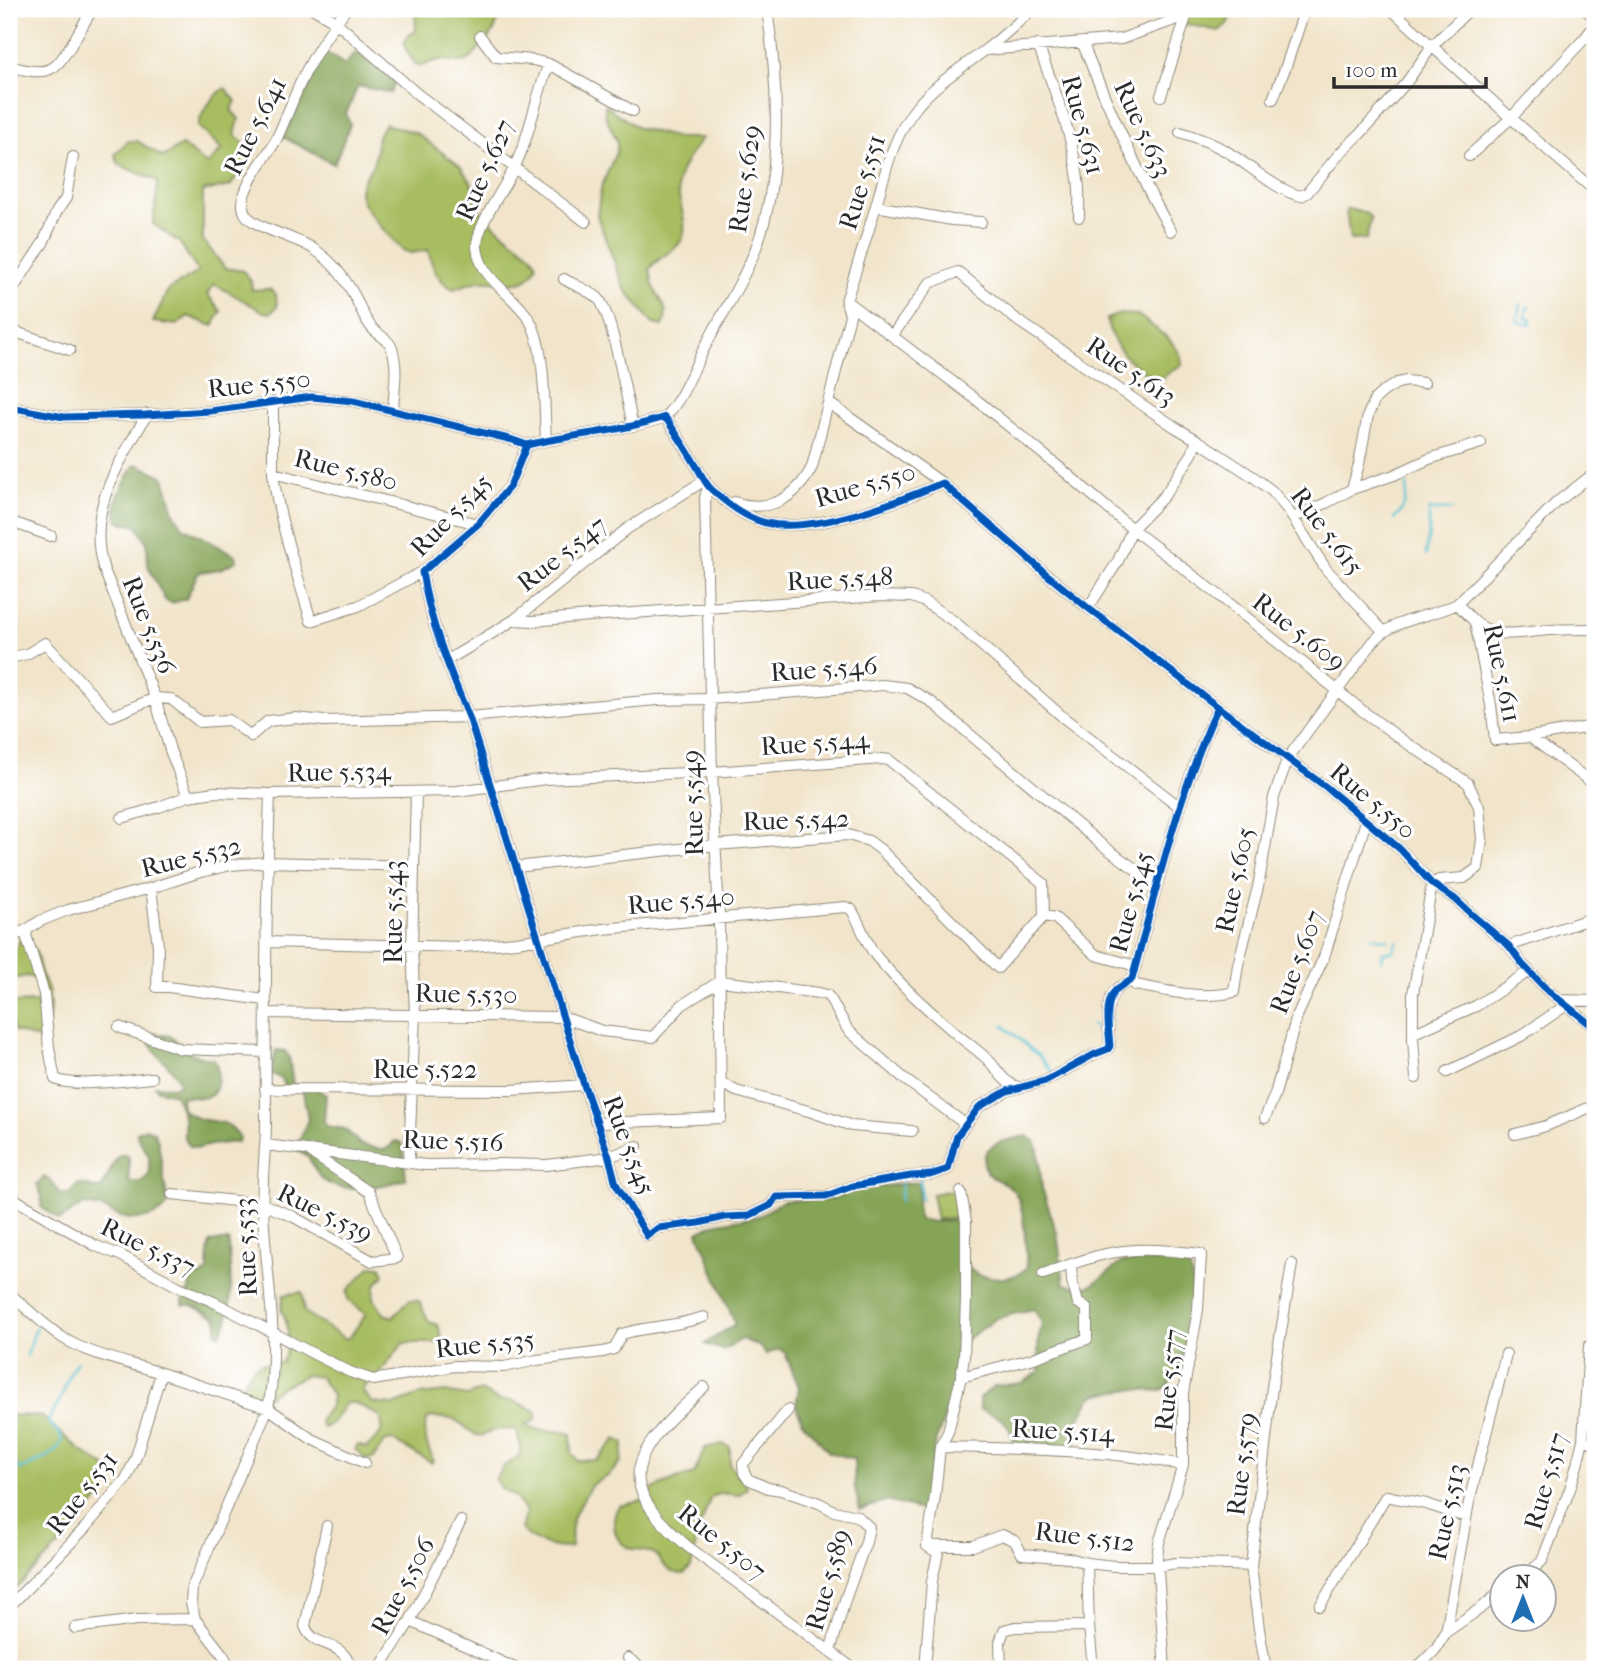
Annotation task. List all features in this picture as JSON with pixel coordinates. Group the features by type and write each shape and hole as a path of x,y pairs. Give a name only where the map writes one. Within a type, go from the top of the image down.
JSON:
{"street":[{"path":"9,66 28,70 52,69 59,63 93,9"},
{"path":"314,9 336,22 416,93 586,222"},
{"name":"Rue 5.641","path":"346,9 313,57 269,153 248,186 242,207 245,216 251,221 312,247 339,273 371,327 390,344 394,363 393,410"},
{"name":"Rue 5.629","path":"665,417 681,396 749,264 764,225 775,152 776,107 767,9"},
{"path":"986,50 1032,9"},
{"path":"1273,99 1306,9"},
{"path":"1391,9 1511,118 1593,185"},
{"path":"1180,132 1218,147 1288,191 1301,195 1307,192 1406,83 1432,46 1470,9"},
{"path":"1585,9 1595,18"},
{"path":"1161,96 1191,11"},
{"name":"Rue 5.551","path":"723,498 753,507 779,501 792,495 812,467 850,315 846,301 886,165 895,142 918,104 952,74 986,50 1121,39 1191,11"},
{"path":"1469,156 1511,118 1595,25"},
{"path":"480,36 496,57 549,64 633,111"},
{"name":"Rue 5.633","path":"1082,42 1137,167 1171,231"},
{"name":"Rue 5.631","path":"1038,45 1064,117 1074,155 1079,182 1079,217"},
{"name":"Rue 5.627","path":"546,440 541,361 531,321 489,276 477,248 478,237 487,216 514,168 549,64"},
{"path":"9,295 43,243 66,198 73,158"},
{"path":"876,206 953,220 981,222"},
{"name":"Rue 5.613","path":"892,336 930,283 958,272 1017,320 1196,440"},
{"path":"564,279 599,299 605,309 633,426"},
{"name":"Rue 5.609","path":"846,301 978,401 1132,529 1364,712 1468,783 1479,807 1482,839 1478,868 1464,878 1439,880 1432,884"},
{"path":"9,330 70,350"},
{"path":"1352,489 1368,415 1375,400 1396,383 1424,383"},
{"name":"Rue 5.550","path":"9,407 64,417 147,415 210,411 312,397 353,401 527,445"},
{"name":"Rue 5.580","path":"273,402 273,473 478,524"},
{"path":"829,403 942,483"},
{"name":"Rue 5.536","path":"147,415 104,495 98,528 98,550 155,698 172,699 200,722 229,720 251,736 268,721 296,718 324,721 469,717"},
{"path":"527,445 633,426 665,417"},
{"name":"Rue 5.550","path":"665,417 707,484 747,515 762,522 806,523 842,517 882,506 942,483 1088,608 1326,787 1400,849 1432,884 1455,899 1509,946 1528,972 1562,1003 1594,1025"},
{"path":"1088,608 1118,561 1132,529 1164,496 1192,454 1196,440"},
{"name":"Rue 5.615","path":"1196,440 1272,491 1326,569 1383,631"},
{"path":"1293,518 1352,489 1394,475 1429,459 1481,443"},
{"name":"Rue 5.545","path":"527,445 510,486 478,524 422,572 429,610 469,717 616,1184 648,1236 658,1227 748,1216 771,1205 776,1197 826,1196 853,1186 930,1175 948,1169 957,1136 979,1107 1007,1091 1045,1081 1108,1049 1107,1013 1110,1002 1116,989 1132,979 1180,807 1218,707"},
{"path":"1457,604 1557,502 1595,472"},
{"path":"273,473 281,518 312,621 358,606 422,572"},
{"name":"Rue 5.549","path":"595,1120 601,1123 721,1118 719,918 712,772 705,497 707,484"},
{"name":"Rue 5.547","path":"446,661 514,620 627,529 707,484"},
{"path":"9,521 51,536"},
{"name":"Rue 5.548","path":"514,620 533,621 880,596 912,597 925,602 955,622 1064,718 1180,807"},
{"name":"Rue 5.611","path":"1383,631 1442,612 1457,604 1475,622 1495,740 1530,737"},
{"path":"1475,622 1487,630 1514,635 1538,631 1595,629"},
{"path":"1338,689 1383,631"},
{"path":"9,658 27,654 45,643 112,716 155,698 188,796"},
{"name":"Rue 5.546","path":"469,717 657,700 710,699 883,685 907,688 930,701 1102,845 1157,885"},
{"name":"Rue 5.605","path":"1132,979 1135,985 1174,993 1215,996 1234,992 1238,965 1258,887 1274,797 1289,758 1338,689"},
{"path":"1530,737 1595,726"},
{"path":"1530,737 1595,785"},
{"name":"Rue 5.544","path":"491,788 546,779 712,772 889,760 1043,883 1044,916"},
{"name":"Rue 5.534","path":"122,818 188,796 215,792 416,792 491,788"},
{"name":"Rue 5.543","path":"409,1157 415,1014 412,946 416,792"},
{"name":"Rue 5.533","path":"195,1619 191,1603 192,1588 268,1408 272,1385 272,1331 262,1204 266,1145 265,1000 270,794"},
{"name":"Rue 5.607","path":"1265,1118 1275,1094 1297,1016 1324,957 1366,821"},
{"name":"Rue 5.542","path":"516,867 715,845 848,835 869,841 881,850 998,968 1044,916"},
{"name":"Rue 5.532","path":"9,938 68,910 231,865 267,862 413,866"},
{"path":"1416,1078 1413,994 1432,884"},
{"path":"151,888 158,946 157,987 265,1000"},
{"name":"Rue 5.540","path":"266,942 463,947 603,929 845,906 851,909 857,918 866,941 876,956 921,1004 991,1063 1000,1077 1018,1087"},
{"path":"1044,916 1055,918 1096,955 1136,966"},
{"path":"1509,946 1595,917"},
{"path":"29,929 26,935 44,993 55,1079 90,1082 152,1078"},
{"path":"1414,1033 1476,1006 1528,972"},
{"path":"720,982 827,995 848,1030 907,1081 965,1124"},
{"name":"Rue 5.530","path":"266,1013 563,1017 602,1031 653,1037 682,1005 720,982"},
{"path":"1447,1072 1521,1037 1562,1003 1595,1001"},
{"path":"119,1027 181,1049 265,1052"},
{"path":"722,1083 736,1091 852,1126 912,1131"},
{"name":"Rue 5.522","path":"265,1089 512,1090 583,1085"},
{"path":"1515,1134 1546,1126 1595,1105"},
{"name":"Rue 5.516","path":"266,1145 426,1165 547,1165 609,1157 637,1146"},
{"name":"Rue 5.539","path":"172,1194 262,1204 292,1216 372,1261 397,1258 369,1192 307,1150"},
{"path":"925,1669 932,1581 938,1553 927,1546 940,1447 948,1432 964,1357 965,1221 961,1192"},
{"name":"Rue 5.537","path":"9,1196 96,1246 120,1255 177,1286 272,1331"},
{"name":"Rue 5.577","path":"1043,1274 1101,1255 1123,1251 1153,1249 1201,1254 1198,1310 1183,1393 1183,1465 1157,1557 1165,1669"},
{"path":"961,1377 1031,1359 1087,1339 1087,1308 1077,1304 1071,1264"},
{"name":"Rue 5.579","path":"1266,1669 1251,1566 1272,1387 1292,1264"},
{"path":"9,1293 65,1339 92,1351 268,1408 310,1437 366,1462"},
{"name":"Rue 5.535","path":"272,1331 314,1354 373,1380 455,1366 504,1367 603,1352 614,1349 622,1334 704,1317"},
{"name":"Rue 5.517","path":"1541,1562 1570,1489 1583,1440 1589,1346"},
{"name":"Rue 5.513","path":"1416,1669 1435,1650 1446,1632 1466,1517 1506,1354"},
{"name":"Rue 5.531","path":"9,1607 85,1528 126,1479 136,1457 161,1373"},
{"name":"Rue 5.507","path":"704,1387 660,1429 642,1457 640,1487 664,1525 687,1546 854,1669"},
{"name":"Rue 5.589","path":"788,1410 743,1464 748,1479 834,1511 857,1516 869,1527 830,1651"},
{"path":"1583,1440 1595,1443"},
{"name":"Rue 5.514","path":"940,1447 1100,1454 1183,1465"},
{"path":"1320,1605 1386,1496 1426,1504 1466,1517"},
{"name":"Rue 5.506","path":"379,1669 410,1621 461,1521"},
{"path":"327,1526 305,1626 309,1635 339,1649 350,1662 352,1669"},
{"name":"Rue 5.512","path":"927,1546 973,1546 1002,1535 1015,1541 1022,1554 1069,1558 1087,1563 1114,1566 1212,1563 1251,1566"},
{"path":"1087,1563 1093,1669"},
{"path":"1446,1632 1488,1602"},
{"path":"75,1628 136,1620 195,1619 231,1669"},
{"path":"410,1621 517,1669"},
{"path":"1001,1669 1000,1642 1004,1630 1015,1627 1089,1626"},
{"path":"628,1658 642,1669"}],"green space":[{"path":"415,9 488,9 490,15 497,20 491,36 468,60 439,60 417,66 405,46 406,38 416,31"},
{"path":"1132,9 1234,9 1227,24 1219,31 1137,14"},
{"path":"326,52 345,65 356,52 395,80 391,93 358,86 346,114 350,125 334,164 283,137"},
{"path":"225,88 236,101 231,110 239,119 235,135 255,152 230,186 203,191 203,240 225,268 243,271 251,281 252,290 269,289 276,294 277,307 271,313 264,312 214,284 207,294 221,311 213,326 188,316 177,325 153,322 168,290 198,272 180,243 153,224 158,181 118,163 115,154 128,141 137,141 163,157 182,145 207,165 222,149 198,126 208,105"},
{"path":"605,105 638,128 678,138 702,138 685,164 678,181 684,234 681,241 650,270 654,287 665,307 663,326 653,324 624,288 597,216 601,188 617,150 617,141 605,115"},
{"path":"385,124 416,133 460,166 471,182 479,210 532,255 537,264 527,279 513,283 479,281 453,289 443,282 436,272 428,250 411,253 402,250 370,214 360,191 374,161 378,138"},
{"path":"1346,210 1367,214 1371,219 1366,239 1350,240"},
{"path":"1119,314 1138,315 1169,339 1180,354 1182,364 1160,379 1133,364 1118,348 1109,329 1107,319"},
{"path":"136,464 164,478 175,515 183,527 235,555 237,560 220,569 197,575 186,599 172,603 165,600 148,566 147,543 137,526 118,521 117,500"},
{"path":"21,938 35,951 47,988 50,1003 44,1041 14,1031 12,1024 13,1003 38,1002 41,994 35,978 26,976 9,980 9,960"},
{"path":"151,1033 170,1036 191,1053 214,1059 218,1079 216,1089 204,1098 181,1096 182,1109 197,1118 230,1126 239,1137 238,1142 199,1148 190,1146 184,1138 184,1119 175,1094 157,1090 155,1086 179,1085 174,1072 150,1044"},
{"path":"276,1050 285,1051 289,1057 293,1085 313,1087 326,1095 326,1126 345,1129 361,1145 384,1150 393,1142 401,1143 406,1179 352,1188 331,1185 321,1178 308,1156 302,1154 297,1147 308,1119 303,1092 286,1087 281,1079 271,1073"},
{"path":"146,1128 154,1132 158,1141 168,1205 165,1209 149,1217 131,1219 104,1209 82,1205 60,1220 41,1207 42,1197 37,1184 44,1177 52,1182 60,1194 69,1194 78,1184 101,1189 120,1155 129,1157 129,1181 144,1179 149,1175 149,1156 137,1132"},
{"path":"1027,1136 1035,1141 1038,1150 1042,1188 1057,1233 1064,1284 1083,1288 1092,1285 1122,1262 1172,1260 1190,1268 1190,1325 1181,1361 1168,1387 1159,1391 1132,1389 1098,1394 1090,1399 1077,1423 1075,1450 1068,1456 1021,1453 1006,1424 979,1409 979,1399 994,1386 1022,1383 1039,1372 1038,1342 1042,1323 1034,1309 997,1318 958,1346 949,1407 936,1440 926,1511 886,1501 860,1510 855,1489 854,1459 829,1452 803,1423 796,1406 799,1387 785,1353 779,1349 766,1354 759,1346 742,1339 723,1350 705,1344 735,1324 698,1232 713,1224 759,1216 783,1201 831,1199 858,1189 920,1182 917,1204 919,1219 933,1222 962,1219 963,1251 969,1268 984,1276 1011,1277 1027,1268 1022,1212 1014,1191 987,1173 984,1164 988,1150 993,1146"},
{"path":"958,1189 963,1216 937,1220 932,1194"},
{"path":"229,1241 231,1277 228,1316 219,1335 216,1332 216,1317 192,1305 183,1305 191,1276 202,1276 208,1271 210,1243"},
{"path":"371,1266 381,1267 384,1275 375,1285 374,1299 384,1314 393,1317 409,1300 419,1301 429,1322 438,1325 442,1339 440,1343 403,1343 382,1371 363,1388 363,1392 373,1403 393,1405 420,1395 445,1392 467,1396 481,1391 498,1400 513,1401 536,1411 536,1420 525,1425 530,1428 571,1434 572,1453 578,1461 597,1460 616,1439 624,1443 621,1462 608,1476 591,1485 572,1519 571,1547 544,1544 525,1534 521,1529 526,1511 495,1479 503,1467 519,1456 521,1447 516,1429 494,1430 481,1436 454,1419 431,1417 427,1419 425,1434 432,1463 392,1440 384,1442 374,1458 365,1459 355,1449 358,1445 366,1448 377,1438 382,1427 380,1416 355,1403 346,1403 332,1423 323,1428 320,1420 331,1405 332,1395 320,1377 306,1375 279,1388 264,1400 248,1399 242,1386 253,1368 261,1364 282,1362 285,1355 288,1335 281,1308 284,1295 302,1292 304,1312 344,1338 349,1338 366,1314 348,1300 347,1291"},
{"path":"9,1415 41,1416 80,1450 117,1475 78,1527 9,1595"},
{"path":"722,1444 730,1447 730,1466 743,1479 747,1488 739,1495 720,1493 711,1497 698,1532 691,1567 684,1574 670,1570 654,1553 633,1549 621,1542 614,1527 619,1506 646,1500 648,1491 694,1474 705,1448"}],"waterway":[{"path":"894,13 913,9"},
{"path":"1516,318 1521,304"},
{"path":"1516,321 1530,325 1531,319 1525,318 1528,306"},
{"path":"1394,519 1403,508 1407,485"},
{"path":"1426,555 1429,510 1452,510"},
{"path":"1372,937 1388,939"},
{"path":"1382,961 1383,952 1392,952 1397,941"},
{"path":"1092,1024 1098,1034 1104,1033"},
{"path":"1003,1025 1039,1056 1054,1074"},
{"path":"920,1179 921,1200"},
{"path":"900,1201 901,1181"},
{"path":"27,1356 38,1324"},
{"path":"13,1461 22,1469 49,1456 60,1446 60,1434 48,1422 77,1362"}],"cycle path":[{"path":"9,407 64,417 145,415 210,411 312,397 353,401 527,445 665,417 707,484 717,494 751,518 785,525 807,524 855,514 942,483 1088,608 1326,787 1400,849 1432,884 1455,899 1509,946 1547,990 1595,1028"},
{"path":"527,445 510,486 478,524 422,572 435,628 469,717 616,1184 647,1236 658,1228 748,1216 771,1205 776,1197 826,1196 853,1186 930,1175 948,1169 957,1136 979,1107 1007,1091 1045,1081 1108,1049 1110,1001 1117,989 1132,979 1180,807 1218,707"}]}
